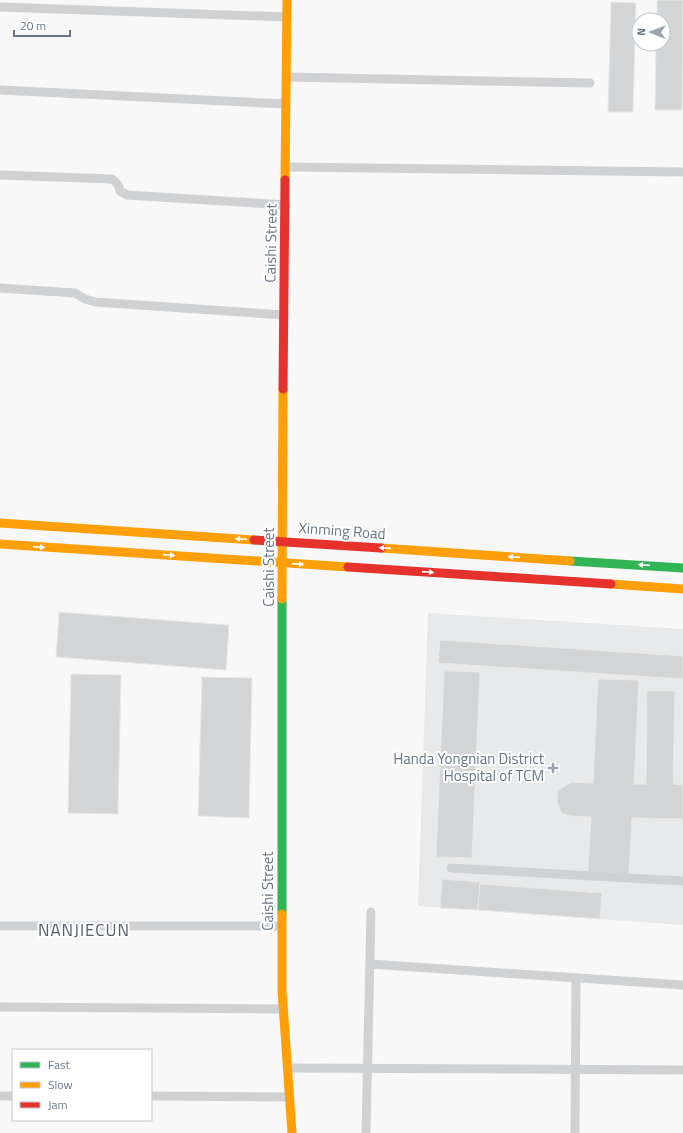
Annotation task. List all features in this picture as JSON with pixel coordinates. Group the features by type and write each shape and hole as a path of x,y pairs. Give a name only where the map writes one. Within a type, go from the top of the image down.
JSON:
{"main road":[{"name":"Caishi Street","path":"287,0 282,541 282,926 283,1009 292,1133"},
{"name":"Xinming Road","path":"0,523 683,568"},
{"path":"0,544 683,589"}],"lane":[{"path":"0,7 287,17"},
{"path":"287,77 590,83"},
{"path":"0,90 286,104"},
{"path":"286,166 683,172"},
{"path":"0,175 112,180 119,186 120,191 127,195 286,205"},
{"path":"0,288 75,293 85,299 95,302 285,315"},
{"path":"451,868 683,881"},
{"path":"366,1133 371,912"},
{"path":"0,926 282,926"},
{"path":"370,964 683,984"},
{"path":"575,1133 576,978"},
{"path":"0,1007 283,1009"},
{"path":"288,1068 683,1070"},
{"path":"0,1096 12,1096"},
{"path":"152,1096 290,1097"}],"shaded area":[{"name":"Handa Yongnian District Hospital of TCM","path":"428,613 683,629 683,925 418,906"}],"building":[{"path":"657,0 683,0 682,110 655,110 656,52 671,52 671,12 657,12"},
{"path":"611,2 636,3 636,12 631,12 631,52 635,52 633,112 608,112"},
{"path":"59,612 229,625 226,670 56,657"},
{"path":"440,640 683,656 683,679 438,663"},
{"path":"444,671 480,672 472,858 436,857"},
{"path":"71,674 121,675 118,814 68,813"},
{"path":"202,677 252,678 249,818 198,816"},
{"path":"598,679 639,680 634,784 646,784 647,691 675,691 673,784 683,785 683,819 632,818 629,874 588,872 591,817 570,816 564,814 561,812 557,802 558,791 571,782 593,783"},
{"path":"442,879 480,882 478,910 440,908"},
{"path":"480,884 602,893 600,919 478,910"}],"traffic: fast":[{"path":"570,561 683,568"},
{"path":"282,599 282,914"}],"traffic: slow":[{"path":"285,180 287,0"},
{"path":"282,599 283,389"},
{"path":"0,523 254,540"},
{"path":"0,544 348,567"},
{"path":"381,548 570,561"},
{"path":"611,584 683,589"},
{"path":"282,914 282,990 292,1133"}],"traffic: jam":[{"path":"283,389 285,180"},
{"path":"254,540 381,548"},
{"path":"348,567 611,584"}],"place":[{"name":"Handa Yongnian District Hospital of TCM","path":"553,768"}],"district":[{"name":"NANJIECUN","path":"84,930"}]}
